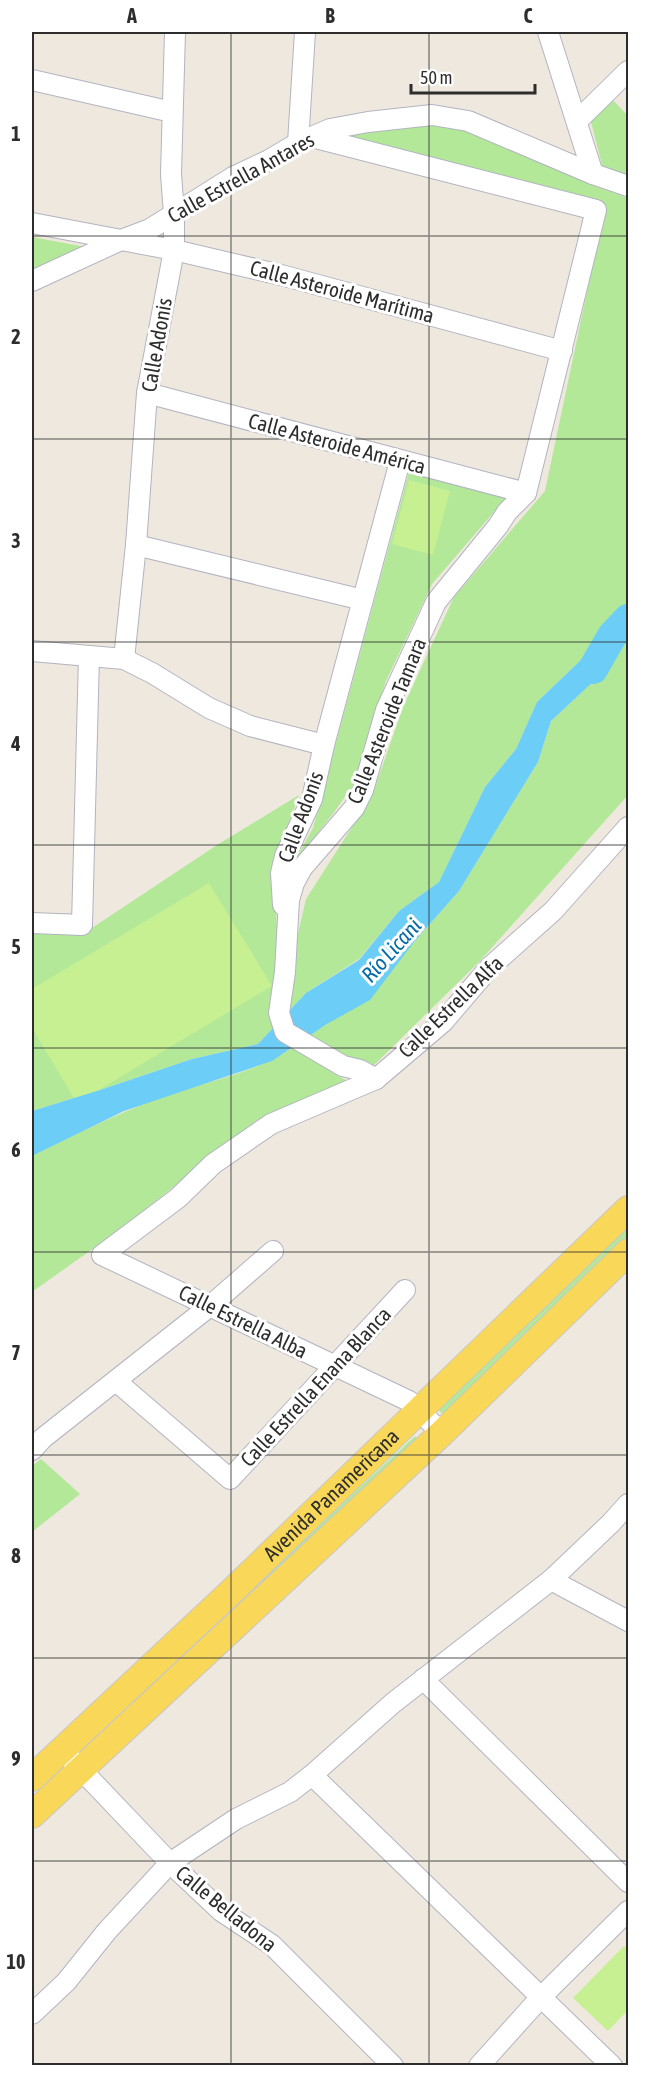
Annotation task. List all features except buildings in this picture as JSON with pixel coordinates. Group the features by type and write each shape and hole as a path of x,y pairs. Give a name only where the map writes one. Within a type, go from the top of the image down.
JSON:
{"main road":[{"name":"Avenida Panamericana","path":"32,1778 223,1600 628,1209"},
{"name":"Avenida Panamericana","path":"32,1815 442,1433 628,1252"}],"street":[{"name":"Calle Adonis","path":"124,659 136,545 147,393 174,250 171,174 175,32"},
{"path":"305,32 305,140"},
{"path":"548,32 593,174"},
{"path":"577,121 628,71"},
{"path":"32,80 172,112"},
{"name":"Calle Estrella Antares","path":"32,280 150,229 233,177 305,140 330,129 397,118 432,115 468,121 593,174 628,186"},
{"name":"Calle Asteroide Tamara","path":"287,932 289,900 294,883 302,868 354,808 363,790 386,710 436,602 507,512 526,493 596,210 305,140"},
{"name":"Calle Asteroide Marítima","path":"32,223 174,250 281,275 562,351"},
{"name":"Calle Asteroide América","path":"147,393 526,493"},
{"name":"Calle Adonis","path":"287,932 281,890 281,873 285,856 312,800 324,745 400,461"},
{"path":"136,545 363,600"},
{"path":"32,651 124,659 152,673 209,708 250,726 324,745"},
{"path":"32,923 82,925 89,656"},
{"name":"Calle Estrella Alfa","path":"102,1255 178,1198 213,1164 271,1124 376,1078 443,1022 490,967 553,911 628,827"},
{"path":"287,932 285,972 279,1013 285,1032 343,1066 360,1070 376,1078"},
{"path":"32,1450 43,1438 117,1382 210,1306 273,1251"},
{"name":"Calle Estrella Alba","path":"102,1255 409,1401 442,1433"},
{"name":"Calle Estrella Enana Blanca","path":"117,1382 230,1479 405,1290"},
{"path":"32,2014 66,1982 107,1931 170,1863 236,1819 290,1792 312,1775 423,1679 551,1580 611,1523 628,1503"},
{"path":"551,1580 628,1621"},
{"path":"423,1679 628,1882"},
{"name":"Calle Belladona","path":"62,1749 170,1863 221,1911 272,1945 393,2066"},
{"path":"312,1775 612,2066"},
{"path":"479,2066 541,1997 627,1916"}],"green space":[{"path":"611,98 628,116 628,179 603,169 590,118"},
{"path":"441,122 459,126 628,198 628,795 479,962 372,1067 351,1060 309,1036 327,1024 414,942 459,891 538,762 551,721 594,681 607,635 537,702 516,749 485,787 439,882 399,911 359,959 306,993 258,1044 192,1059 32,1111 32,932 86,932 217,845 299,795 273,867 278,943 296,942 306,899 372,796 403,707 454,597 545,491 605,206 338,135"},
{"path":"32,237 86,247 32,274"},
{"path":"409,472 506,498 432,584 386,681 356,781 293,864 313,828"},
{"path":"409,480 450,491 433,555 392,544"},
{"path":"209,883 272,986 77,1103 32,1028 32,989"},
{"path":"292,1048 349,1082 257,1120 122,1228 32,1292 32,1156 129,1110 180,1091 246,1071"},
{"path":"628,1224 628,1239 445,1418 439,1410"},
{"path":"415,1436 420,1441 85,1753 80,1747"},
{"path":"41,1459 80,1494 32,1532 32,1466"},
{"path":"624,1946 628,1950 628,2010 608,2031 573,1998"}],"water":[{"name":"Río Licani","path":"607,635 623,635 594,681 551,721 538,762 459,891 414,942 370,1000 327,1024 272,1061 124,1111 32,1156 32,1111 192,1059 258,1044 306,993 359,960 399,911 439,882 485,787 516,749 537,702"}],"waterway":[{"name":"Río Licani","path":"593,669 612,636 628,619"}]}
